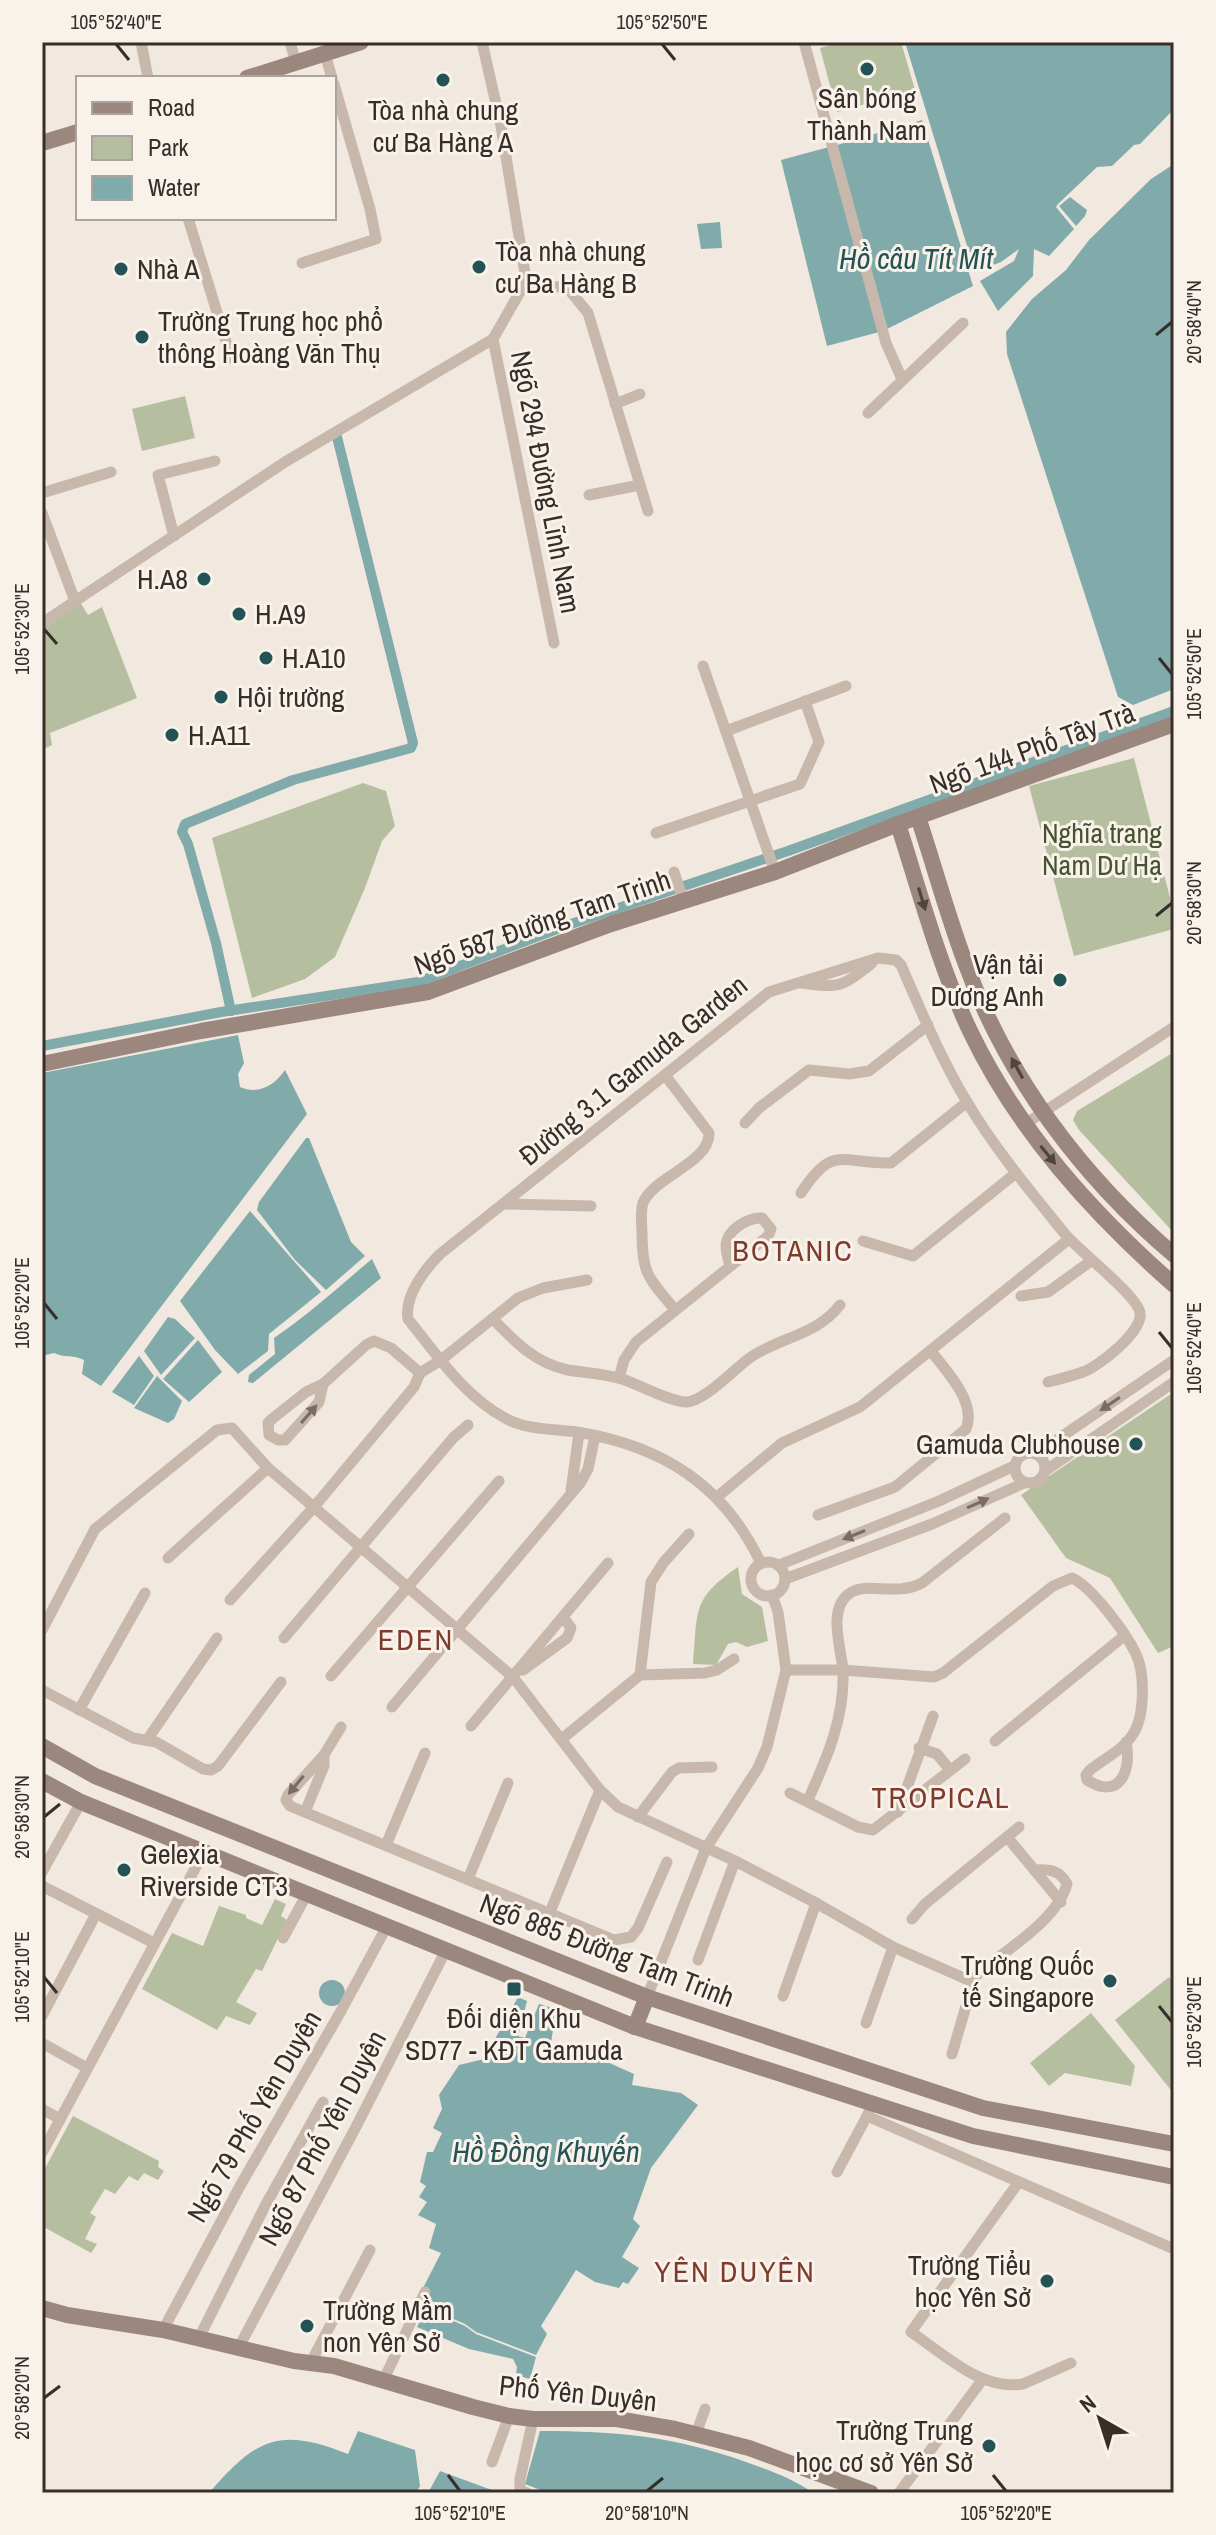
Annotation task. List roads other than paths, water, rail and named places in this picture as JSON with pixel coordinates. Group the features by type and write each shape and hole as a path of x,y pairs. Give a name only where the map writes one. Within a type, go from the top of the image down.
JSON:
{"street":[{"path":"141,42 148,76"},
{"path":"290,42 296,63"},
{"path":"254,76 361,42"},
{"path":"482,42 501,126 525,273 521,290 561,285 569,288 588,313 648,511"},
{"path":"804,42 886,343 902,379"},
{"path":"325,54 331,76"},
{"path":"302,263 376,239 336,91"},
{"path":"42,143 76,133"},
{"path":"189,220 231,358"},
{"name":"Ngõ 294 Đường Lĩnh Nam","path":"521,290 493,339 554,643"},
{"path":"868,413 963,323"},
{"path":"42,623 285,462 493,339"},
{"path":"615,404 640,394"},
{"path":"174,536 158,475 215,461"},
{"path":"42,493 111,472"},
{"path":"589,495 640,485"},
{"path":"42,513 75,601"},
{"path":"703,666 773,867"},
{"path":"726,731 846,686"},
{"path":"656,833 800,784 819,742 805,701"},
{"name":"Ngõ 144 Phố Tây Trà","path":"908,821 1174,724"},
{"path":"908,821 925,839 970,976 987,1015 1041,1111 1114,1198 1174,1255"},
{"path":"908,821 905,846 935,941 970,1031 1025,1124 1050,1158 1128,1245 1174,1285"},
{"name":"Ngõ 587 Đường Tam Trinh","path":"42,1064 201,1031 428,992 682,897 908,821"},
{"path":"905,846 925,839"},
{"path":"675,876 682,897"},
{"name":"Đường 3.1 Gamuda Garden","path":"761,1563 752,1543 717,1497 671,1462 634,1446 508,1420 464,1388 408,1319 407,1311 427,1267 769,992 878,958 896,960 901,965 967,1102 991,1138 1069,1239 1132,1298 1140,1313 1140,1320 1128,1339 1092,1368 1048,1382"},
{"path":"745,1123 759,1108 809,1070 849,1074 869,1071 928,1025"},
{"path":"1025,1124 1174,1027"},
{"path":"665,1075 709,1133 701,1152 651,1193 642,1207 643,1266 675,1310"},
{"path":"801,1193 814,1173 829,1161 839,1158 891,1163 967,1102"},
{"path":"863,1241 913,1256 1016,1173"},
{"name":"Đường 3.1 Gamuda Garden","path":"505,1204 591,1206"},
{"path":"619,1378 624,1360 636,1342 768,1236 771,1229 762,1218 747,1220 729,1236 726,1244 730,1266"},
{"path":"717,1497 782,1443 860,1407 1069,1239"},
{"path":"1021,1296 1048,1292 1091,1261"},
{"path":"230,1600 314,1507 414,1387 420,1373 529,1292 587,1280"},
{"path":"493,1319 514,1341 546,1363 619,1378 685,1402 692,1401 761,1351 812,1330 840,1305"},
{"path":"323,1384 319,1402 285,1440 269,1435 268,1423 272,1419 306,1392 323,1384 374,1341 391,1348 420,1373"},
{"path":"818,1515 895,1487 966,1429 969,1411 952,1378 931,1351"},
{"path":"779,1565 939,1501 1014,1466 1022,1454 1036,1454 1174,1360"},
{"path":"785,1579 946,1518 1024,1483 1038,1481 1045,1471 1174,1382"},
{"path":"284,1638 453,1438 468,1425"},
{"path":"42,1630 95,1529 217,1430 232,1428 268,1468 513,1677 563,1738 600,1790 618,1807 735,1861 893,1947 973,1982"},
{"path":"571,1492 579,1433"},
{"path":"392,1707 581,1482 588,1469 595,1436"},
{"path":"1036,1454 1045,1464 1045,1471"},
{"path":"1014,1466 1015,1473 1024,1483"},
{"path":"168,1558 268,1468"},
{"path":"331,1676 499,1481"},
{"path":"939,1501 946,1518"},
{"path":"808,1800 831,1748 841,1703 843,1670 837,1622 844,1598 861,1588 890,1591 912,1588 1005,1518"},
{"path":"640,1675 651,1582 689,1534"},
{"path":"471,1726 608,1563"},
{"path":"761,1563 779,1565 785,1579 784,1586 772,1595 760,1594 752,1584 753,1572 761,1563"},
{"path":"786,1670 843,1670 934,1677 1053,1586 1072,1578 1089,1590 1137,1655 1141,1676 1140,1714 1135,1732 1126,1742"},
{"path":"79,1710 145,1593"},
{"path":"635,2027 706,1848 758,1768 767,1747 786,1670 778,1612 772,1595"},
{"path":"995,1741 1124,1636"},
{"path":"147,1740 217,1638"},
{"path":"563,1738 640,1675 705,1673 717,1670 734,1659"},
{"path":"42,1690 133,1738 156,1742 203,1769 211,1770 218,1766 281,1682"},
{"path":"897,1812 933,1716"},
{"path":"341,1727 324,1755 286,1799 290,1806 614,1940 631,1937 667,1862"},
{"name":"Ngõ 885 Đường Tam Trinh","path":"42,1746 95,1776 647,1997 983,2108 1174,2144"},
{"path":"919,1748 937,1754 950,1770"},
{"path":"386,1845 425,1753"},
{"path":"305,1812 324,1766 324,1755"},
{"path":"790,1793 858,1827 873,1830 965,1759"},
{"path":"638,1817 672,1772 679,1768 712,1767"},
{"path":"42,1872 95,1776"},
{"name":"Ngõ 885 Đường Tam Trinh","path":"42,1781 81,1802 635,2027 870,2110 973,2136 1174,2177"},
{"path":"468,1879 508,1783"},
{"path":"550,1912 600,1790"},
{"path":"42,2153 217,1825"},
{"path":"912,1919 925,1904 1019,1827"},
{"path":"1007,1837 1061,1902"},
{"path":"698,1960 735,1861"},
{"path":"952,2054 973,1982 979,1972 1046,1918 1061,1902 1067,1884 1064,1878 1058,1872 1047,1869 1034,1870"},
{"path":"42,1886 154,1943"},
{"path":"283,1938 307,1894"},
{"path":"783,1996 816,1903"},
{"path":"42,2016 96,1914"},
{"name":"Ngõ 79 Phố Yên Duyên","path":"163,2330 240,2186 387,1926"},
{"path":"866,2023 893,1947"},
{"name":"Ngõ 87 Phố Yên Duyên","path":"239,2347 373,2089 405,2035 446,1950"},
{"path":"42,2043 87,2068"},
{"path":"199,2338 265,2206 323,2102"},
{"path":"42,2109 60,2119"},
{"path":"837,2172 870,2110"},
{"name":"Ngõ 885 Đường Tam Trinh","path":"870,2110 1018,2183 1174,2249"},
{"path":"1018,2183 911,2332 982,2380 1023,2384 1071,2363"},
{"path":"311,2362 370,2250"},
{"path":"384,2379 425,2292"},
{"name":"Phố Yên Duyên","path":"42,2308 311,2362 384,2379 509,2416 617,2419 696,2434 749,2448 871,2493"},
{"path":"899,2493 982,2380"},
{"path":"696,2434 705,2409"},
{"path":"492,2462 509,2416"},
{"path":"527,2493 520,2490 520,2479 533,2419"}],"water":[{"path":"905,42 1174,42 1174,109 1140,144 1134,145 1112,166 1097,167 1058,204 1056,207 1074,229 1049,256 1034,249 1033,276 998,311 980,281 1014,261 1019,249 1001,262 975,272"},
{"name":"Hồ câu Tít Mít","path":"922,120 973,286 887,329 837,145"},
{"path":"829,147 879,332 827,346 781,160"},
{"path":"1174,164 1174,689 1133,705 1118,697 1007,354 1006,332 1032,299 1066,270 1089,240 1151,179"},
{"path":"1070,197 1087,210 1076,226 1059,206"},
{"path":"720,222 722,248 701,249 697,224"},
{"path":"238,1035 244,1063 238,1074 240,1087 253,1090 265,1088 285,1070 307,1114 101,1386 82,1374 84,1360 54,1353 42,1356 42,1073"},
{"path":"309,1138 351,1242 365,1256 326,1290 295,1260 257,1210 259,1202"},
{"path":"250,1211 321,1292 269,1334 268,1351 238,1374 215,1350 180,1301"},
{"path":"372,1259 381,1278 253,1383 248,1382 249,1375 275,1354 274,1338"},
{"path":"168,1317 175,1319 195,1338 161,1375 144,1351"},
{"path":"198,1340 222,1372 189,1402 163,1379"},
{"path":"139,1356 154,1376 134,1405 112,1392"},
{"path":"157,1376 182,1401 174,1419 168,1423 134,1408"},
{"path":"332,1980 341,1984 345,1993 341,2002 332,2006 323,2002 319,1993 323,1984"},
{"name":"Hồ Đồng Khuyến","path":"518,1997 527,2001 518,2036 525,2038 539,2004 556,2009 551,2043 587,2053 634,2074 632,2085 681,2093 698,2105 651,2168 633,2219 640,2226 622,2257 639,2268 628,2284 623,2282 619,2288 595,2282 576,2270 541,2326 547,2334 536,2355 476,2332 426,2307 430,2297 423,2288 441,2253 429,2248 436,2224 418,2215 427,2202 419,2197 426,2186 420,2182 427,2152 433,2152 442,2133 433,2128 442,2109 439,2095 459,2065 484,2059"},
{"path":"426,2309 476,2334 536,2357 530,2379 516,2375 517,2367 513,2359 469,2349 417,2327"},
{"path":"358,2431 415,2450 420,2486 416,2493 209,2493 241,2460 270,2443 303,2441 348,2454"},
{"path":"540,2431 620,2434 694,2446 773,2472 813,2493 548,2493 525,2484"},
{"path":"440,2471 500,2493 428,2493"}],"waterway":[{"path":"231,1011 216,943 182,832 185,824 293,780 411,748 413,743 337,437"},
{"path":"42,1046 221,1012 418,982 565,926 788,851 1174,711"}],"place":[{"name":"Sân bóng Thành Nam","path":"867,69"},
{"name":"Tòa nhà chung cư Ba Hàng A","path":"443,80"},
{"name":"Tòa nhà chung cư Ba Hàng B","path":"479,267"},
{"name":"Nhà A","path":"121,269"},
{"name":"Trường Trung học phổ thông Hoàng Văn Thụ","path":"142,337"},
{"name":"H.A8","path":"204,579"},
{"name":"H.A9","path":"239,614"},
{"name":"H.A10","path":"266,658"},
{"name":"Hội trường","path":"221,697"},
{"name":"H.A11","path":"172,735"},
{"name":"Vận tải Dương Anh","path":"1060,980"},
{"name":"Gamuda Clubhouse","path":"1136,1444"},
{"name":"Gelexia Riverside CT3","path":"124,1870"},
{"name":"Trường Quốc tế Singapore","path":"1110,1981"},
{"name":"Đối diện Khu SD77 - KĐT Gamuda","path":"514,1989"},
{"name":"Trường Tiểu học Yên Sở","path":"1047,2281"},
{"name":"Trường Mầm non Yên Sở","path":"307,2326"},
{"name":"Trường Trung học cơ sở Yên Sở","path":"989,2446"}],"district":[{"name":"BOTANIC","path":"793,1251"},
{"name":"EDEN","path":"416,1640"},
{"name":"TROPICAL","path":"941,1798"},
{"name":"YÊN DUYÊN","path":"735,2272"}],"park label":[{"name":"Nghĩa trang Nam Dư Hạ","path":"1102,849"}]}
